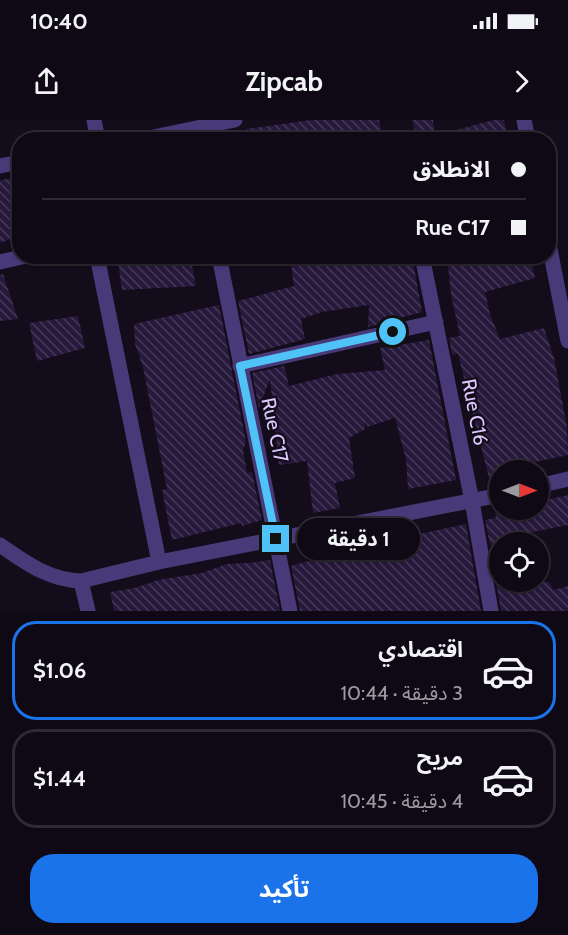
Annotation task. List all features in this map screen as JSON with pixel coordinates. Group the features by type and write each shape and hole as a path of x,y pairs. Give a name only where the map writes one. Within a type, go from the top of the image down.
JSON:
{"street":[{"path":"177,132 235,120"},
{"path":"99,264 159,562"},
{"name":"Rue C17","path":"221,264 290,611"},
{"name":"Rue C16","path":"424,264 472,501 491,611"},
{"path":"553,264 568,340"},
{"path":"240,366 436,322"},
{"path":"549,483 568,479"},
{"path":"0,545 29,566 57,578 81,581 159,562 489,497"},
{"path":"81,581 88,611"}],"building":[{"path":"311,120 379,120 381,132 246,132 246,129"},
{"path":"412,120 433,120 435,132 415,132"},
{"path":"494,120 504,120 506,132 449,132"},
{"path":"12,178 12,238 0,243 0,180"},
{"path":"118,264 192,264 196,286 122,290"},
{"path":"291,264 413,264 422,312 368,327 369,305 322,312 301,319 305,339 249,354 238,301 294,286"},
{"path":"448,264 532,264 535,278 485,292 490,314 500,339 544,328 554,358 567,427 568,455 544,460 489,460 489,478 458,354 452,355 449,338 460,336 451,294"},
{"path":"3,274 18,319 0,321 0,275"},
{"path":"219,305 246,442 243,450 247,473 252,472 262,520 172,540 162,490 167,489 143,367 135,344 134,324"},
{"path":"78,316 85,348 37,361 29,323"},
{"path":"429,340 456,480 408,489 406,459 395,418 367,427 366,421 365,429 349,438 355,478 335,483 340,508 313,513 307,461 279,465 270,379 259,408 252,373 284,366 289,386 337,374 385,370 380,348"},
{"path":"568,495 568,525 534,532 489,532 489,540 485,520 549,520 549,499"},
{"path":"466,524 481,611 300,611 291,566 312,560 313,550 323,552 358,542 358,553 393,540 392,533 414,531 415,535"},
{"path":"270,560 280,611 114,611 110,592 135,588 158,580 202,573 227,564"},
{"path":"549,582 553,590 568,586 568,611 501,611 498,592 549,592"}],"route":[{"path":"276,539 240,366 393,332"}]}
